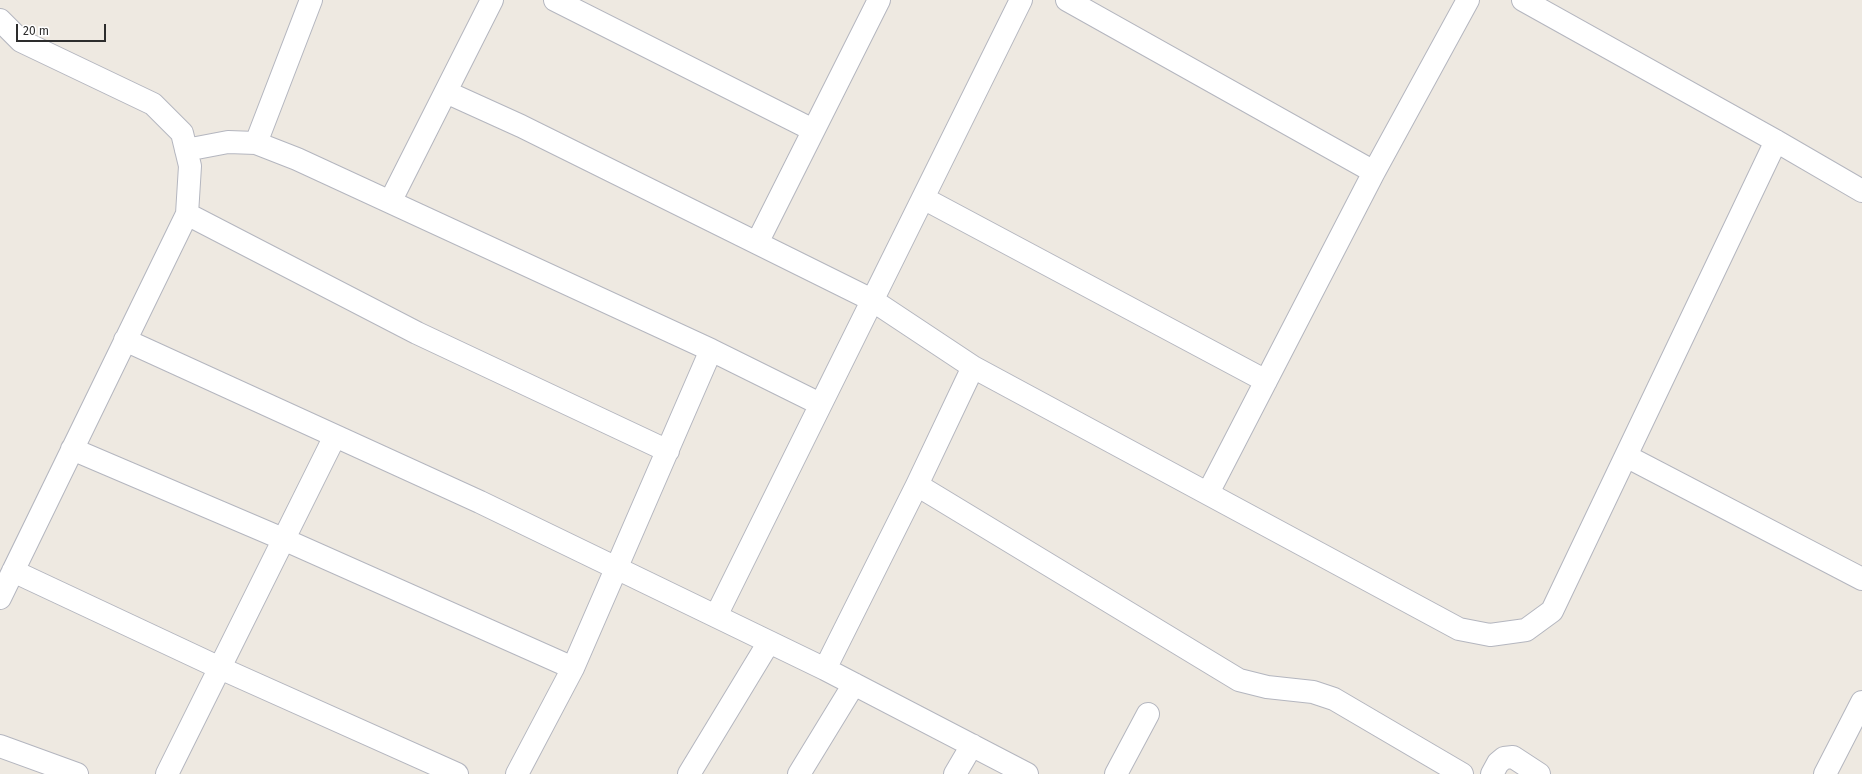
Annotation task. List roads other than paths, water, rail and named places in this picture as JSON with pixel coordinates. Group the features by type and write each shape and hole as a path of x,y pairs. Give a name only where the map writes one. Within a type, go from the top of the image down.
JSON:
{"street":[{"path":"256,143 311,0"},
{"path":"390,202 492,0"},
{"path":"555,0 813,130"},
{"path":"757,243 879,0"},
{"path":"716,616 1021,0"},
{"path":"1067,0 1374,172"},
{"path":"1208,493 1374,172 1468,0"},
{"path":"1523,0 1776,141 1862,191"},
{"path":"0,22 21,41 153,104 182,134 190,166 186,214 0,598"},
{"path":"446,92 528,130 872,300 973,367 1459,629 1490,635 1526,630 1552,611 1776,141"},
{"path":"186,150 228,142 256,143 297,159 710,350 820,404"},
{"path":"923,198 1266,381"},
{"path":"186,214 417,333 668,451"},
{"path":"125,340 480,502 825,669 1027,774"},
{"path":"517,774 573,668 668,451 710,350"},
{"path":"825,669 917,485 973,367"},
{"path":"167,774 335,436"},
{"path":"72,449 284,539 573,668"},
{"path":"1626,456 1862,579"},
{"path":"917,485 1239,680 1267,687 1313,692 1334,699 1462,774"},
{"path":"13,571 220,668 457,774"},
{"path":"689,774 768,642"},
{"path":"799,774 854,684"},
{"path":"1825,774 1862,702"},
{"path":"1116,774 1148,714"},
{"path":"0,746 77,774"},
{"path":"955,774 972,746"},
{"path":"1492,774 1498,763 1504,758 1513,757 1539,774"}]}
